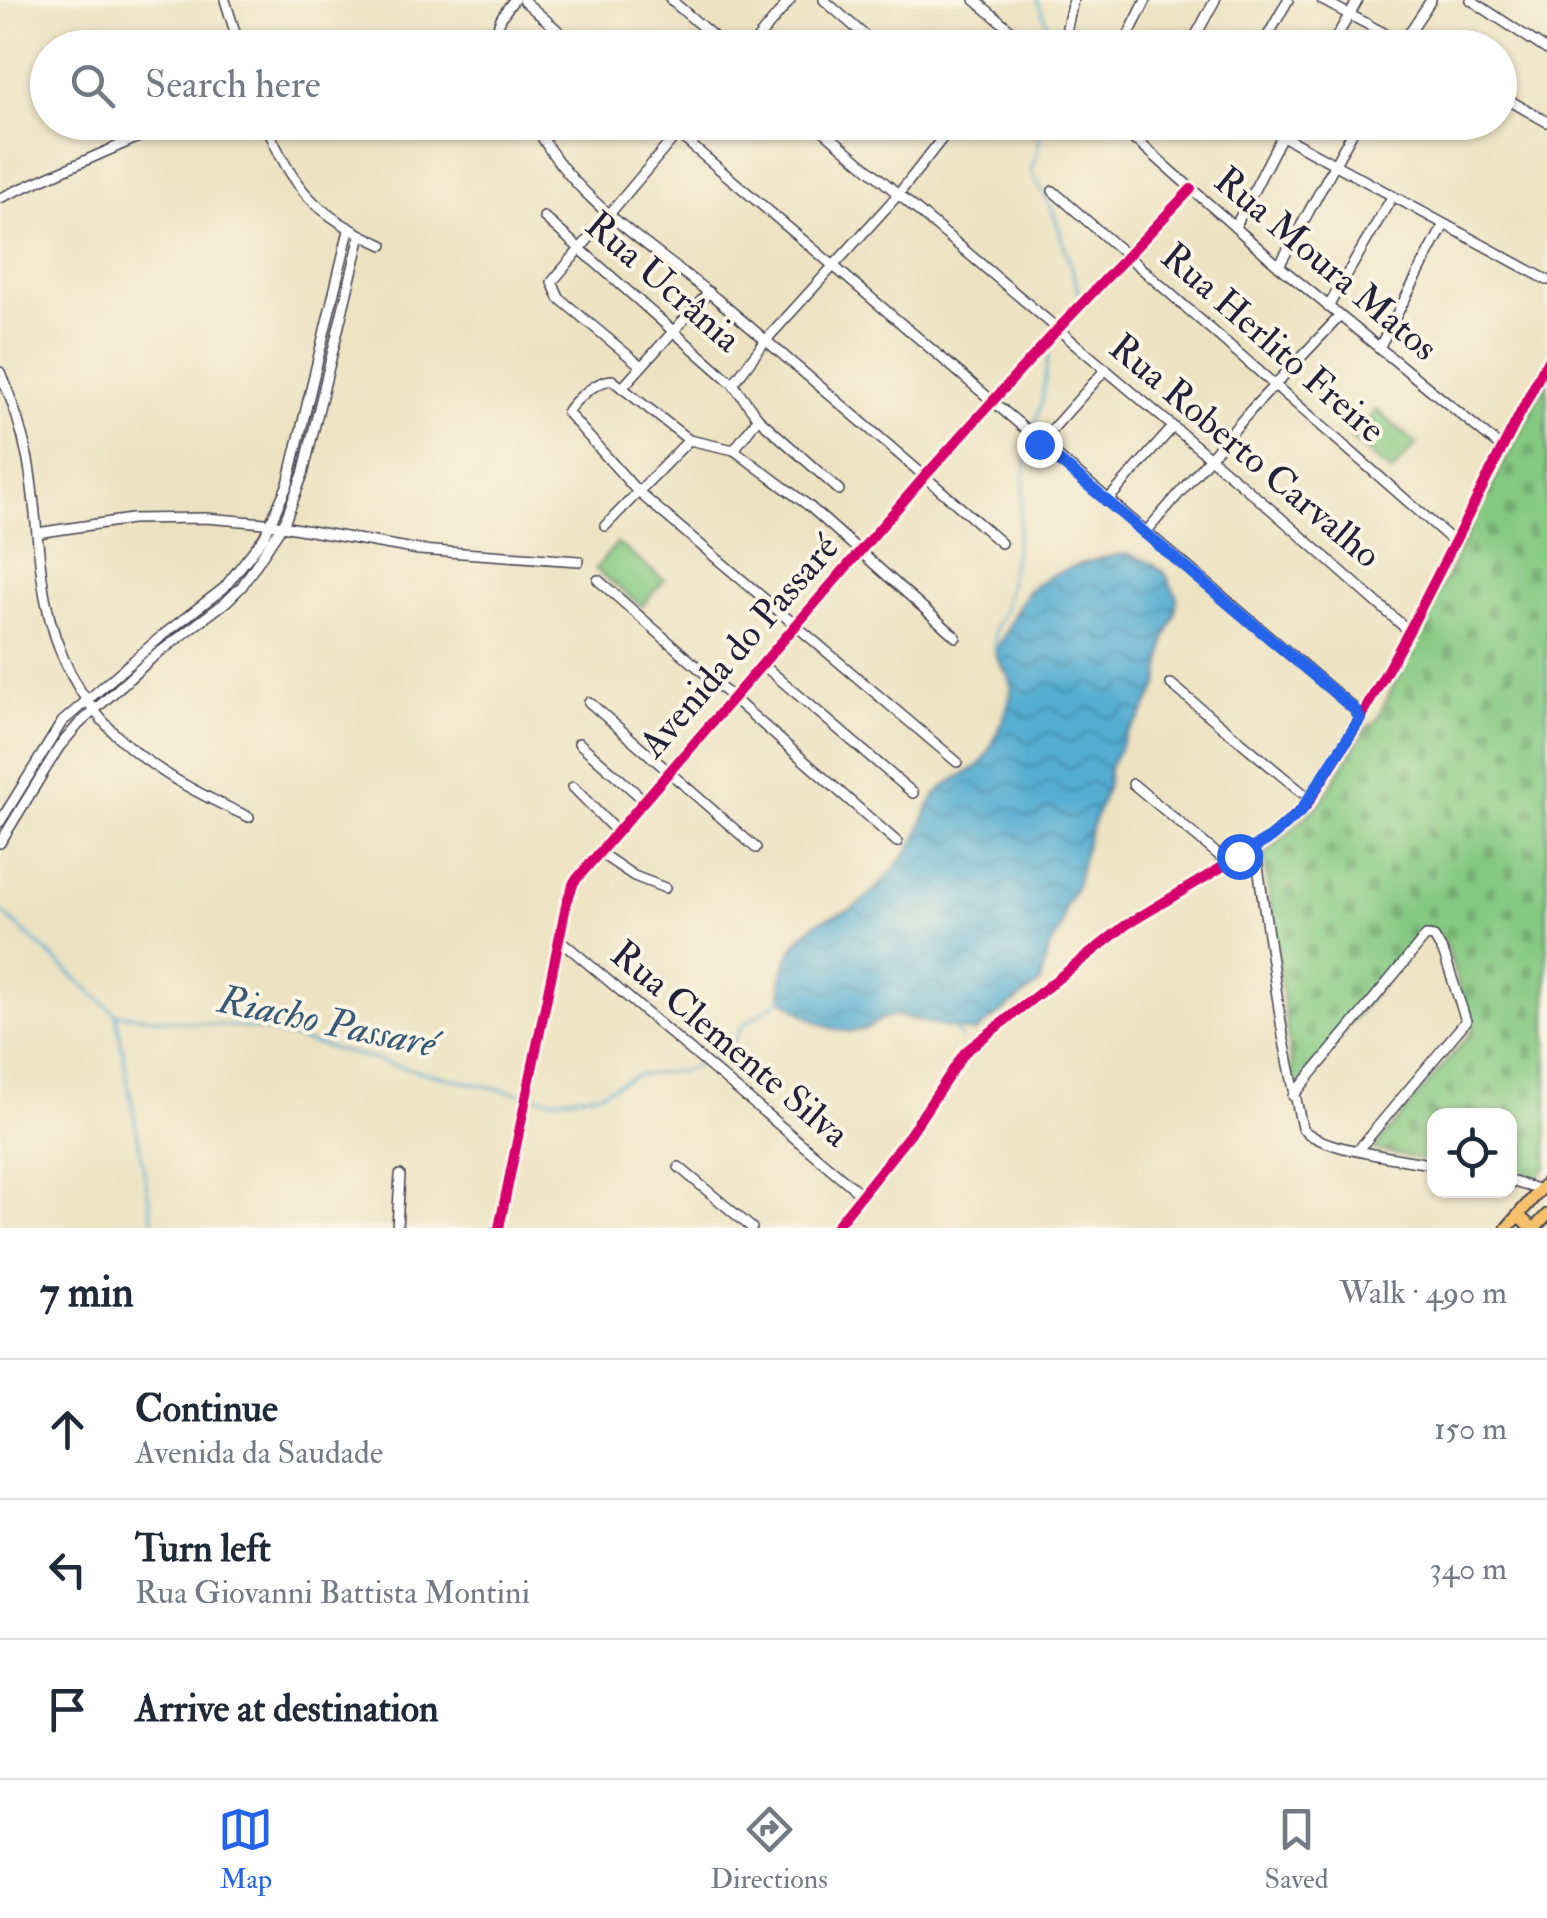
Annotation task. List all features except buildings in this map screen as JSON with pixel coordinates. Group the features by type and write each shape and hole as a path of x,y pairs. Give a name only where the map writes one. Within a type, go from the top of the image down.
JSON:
{"main road":[{"path":"1507,1228 1544,1186"},
{"path":"1519,1216 1534,1228 1547,1215"}],"street":[{"path":"224,0 234,30"},
{"path":"497,30 498,21 514,0"},
{"path":"523,0 557,30"},
{"path":"671,0 706,30"},
{"path":"765,30 790,0"},
{"path":"824,0 858,30"},
{"path":"975,0 1008,30"},
{"path":"1066,30 1072,0"},
{"path":"1131,30 1146,0"},
{"path":"1199,30 1216,0"},
{"path":"1271,30 1288,0"},
{"path":"1322,0 1377,30"},
{"path":"1340,30 1358,0"},
{"path":"1414,30 1430,0"},
{"path":"1471,0 1517,30"},
{"path":"1517,30 1547,50"},
{"path":"1517,105 1543,119 1547,104"},
{"path":"0,198 132,140"},
{"path":"275,140 295,181 330,219 384,245"},
{"path":"544,140 554,159 611,214 766,340 1001,542"},
{"path":"641,366 552,288 554,279 672,140"},
{"path":"684,140 1360,714"},
{"name":"Rua Roberto Carvalho","path":"832,140 1106,369 1409,631"},
{"name":"Rua Ucrânia","path":"544,218 732,384 941,140"},
{"path":"1235,227 1280,140"},
{"path":"1289,140 1547,280"},
{"path":"1279,266 1348,140"},
{"name":"Rua Moura Matos","path":"1135,141 1328,307 1502,448"},
{"name":"Avenida do Passaré","path":"499,1228 566,900 574,882 925,476 1191,189"},
{"name":"Rua Herlito Freire","path":"1052,191 1453,541"},
{"path":"1328,307 1392,197"},
{"path":"1380,348 1444,224"},
{"path":"0,822 48,741 87,700 224,588 241,570 270,524 288,484 349,230"},
{"path":"0,843 60,746 152,658 226,602 262,558 282,525 304,474 361,236"},
{"path":"622,388 708,292"},
{"path":"1145,533 1340,316"},
{"path":"835,1228 910,1134 966,1052 1126,925 1284,827 1310,799 1409,631 1547,361"},
{"path":"1039,444 1106,369"},
{"path":"0,372 28,458 46,599 54,632 87,700 123,744 164,774 249,817"},
{"path":"956,637 784,485 734,450 690,440 612,380 604,380 570,407 569,418 636,491 957,762"},
{"path":"732,384 758,418 839,490"},
{"path":"734,450 758,418"},
{"path":"1107,500 1174,427"},
{"path":"606,526 690,440"},
{"path":"37,533 131,519 206,518 282,525 419,550 579,562"},
{"path":"598,580 730,700 897,842"},
{"path":"762,664 913,794"},
{"path":"1171,684 1310,799"},
{"path":"589,702 756,848"},
{"path":"580,743 645,802"},
{"path":"1133,784 1227,862"},
{"path":"573,787 617,832"},
{"path":"1255,846 1293,1096 1306,1133 1326,1143 1427,1164"},
{"path":"600,853 634,876 665,888"},
{"path":"1293,1096 1426,936 1434,937 1444,954 1466,1022 1359,1149"},
{"name":"Rua Clemente Silva","path":"559,939 862,1195"},
{"path":"679,1168 752,1228"},
{"path":"397,1228 400,1175"},
{"path":"1517,1182 1544,1186"}],"green space":[{"path":"1547,380 1547,1166 1534,1182 1517,1178 1517,1108 1427,1108 1427,1161 1373,1150 1473,1030 1444,940 1428,927 1300,1085 1294,1084 1264,856 1319,805 1367,727 1376,722"},
{"path":"1376,410 1417,444 1391,473 1351,439"},
{"path":"617,543 664,580 642,606 595,569"}],"water":[{"path":"1128,554 1152,563 1166,575 1177,597 1175,615 1165,639 1159,684 1109,768 1107,787 1088,836 1075,890 1048,951 1040,983 975,1032 891,1016 861,1030 840,1030 819,1023 782,998 786,962 798,941 816,924 855,907 874,890 909,851 938,792 977,767 987,754 1011,691 1010,679 995,651 1026,594 1058,573"}],"waterway":[{"name":"Riacho Passaré","path":"1037,0 1050,30"},
{"name":"Riacho Passaré","path":"1039,140 1031,170 1053,211 1081,298"},
{"name":"Riacho Passaré","path":"1033,430 1042,401 1049,349"},
{"name":"Riacho Passaré","path":"995,649 995,628 1004,611 1018,534 1028,450"},
{"path":"0,910 115,1013"},
{"name":"Riacho Passaré","path":"710,1059 728,1052 743,1025 782,999"},
{"name":"Riacho Passaré","path":"116,1014 263,1030 521,1094"},
{"path":"116,1014 154,1228"},
{"path":"953,1029 962,1039"},
{"name":"Riacho Passaré","path":"533,1096 554,1099 599,1093 637,1075 683,1071 703,1062"}],"cycle path":[{"path":"499,1228 574,882 925,476 1191,189"},
{"path":"835,1228 910,1134 965,1052 1126,925 1270,838 1306,806 1409,631 1547,361"}],"route":[{"path":"1039,444 1355,710 1360,719 1301,811 1270,838 1239,856"}]}
